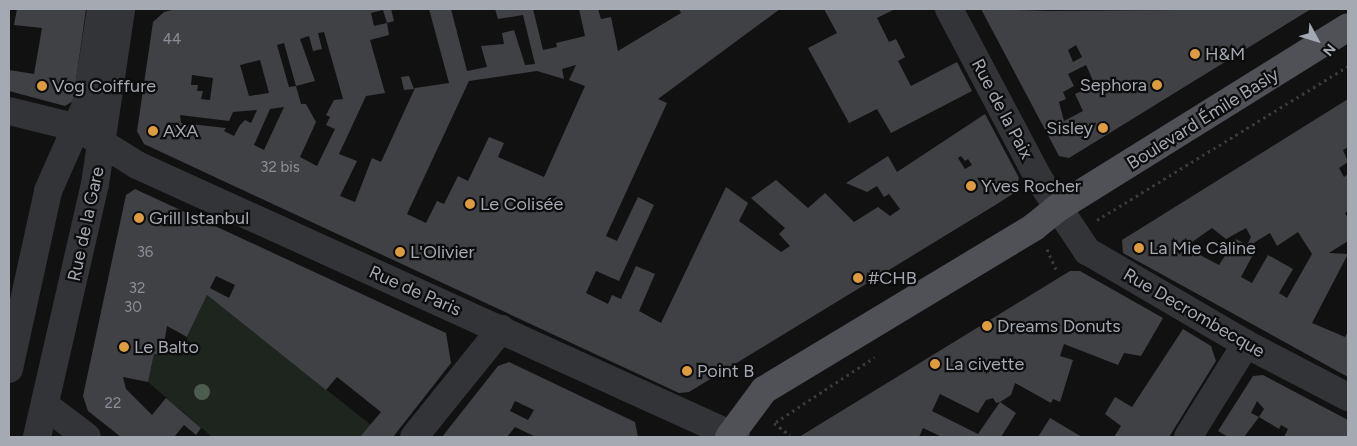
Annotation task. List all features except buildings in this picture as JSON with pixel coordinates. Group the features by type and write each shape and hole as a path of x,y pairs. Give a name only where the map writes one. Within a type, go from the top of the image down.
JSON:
{"main road":[{"name":"Boulevard Émile Basly","path":"732,436 764,390 1034,227 1056,209 1348,27"}],"street":[{"path":"9,369 48,190 78,128 91,84 101,9"},
{"name":"Rue de la Gare","path":"37,437 46,406 102,142 121,9"},
{"name":"Rue de la Paix","path":"950,9 1056,209"},
{"name":"Rue de Paris","path":"9,111 78,128 137,165 501,329 732,436"},
{"path":"65,158 102,142"},
{"name":"Rue Decrombecque","path":"1056,209 1087,251 1246,344 1348,397"},
{"path":"414,437 501,329"},
{"path":"1188,437 1246,344"},
{"path":"46,406 87,437"}],"path":[{"path":"1074,234 1348,66"}],"shaded area":[{"path":"207,295 371,425 360,437 212,437 148,382 154,354 162,355 164,344 183,347"}],"place":[{"name":"H&M","path":"1195,54"},
{"name":"Sephora","path":"1157,85"},
{"name":"Vog Coiffure","path":"42,86"},
{"name":"Sisley","path":"1103,128"},
{"name":"AXA","path":"153,131"},
{"name":"Yves Rocher","path":"971,186"},
{"name":"Le Colisée","path":"470,204"},
{"name":"Grill Istanbul","path":"139,218"},
{"name":"La Mie Câline","path":"1139,248"},
{"name":"L'Olivier","path":"400,252"},
{"name":"#CHB","path":"858,278"},
{"name":"Dreams Donuts","path":"987,326"},
{"name":"Le Balto","path":"124,347"},
{"name":"La civette","path":"935,364"},
{"name":"Point B","path":"687,371"}]}
